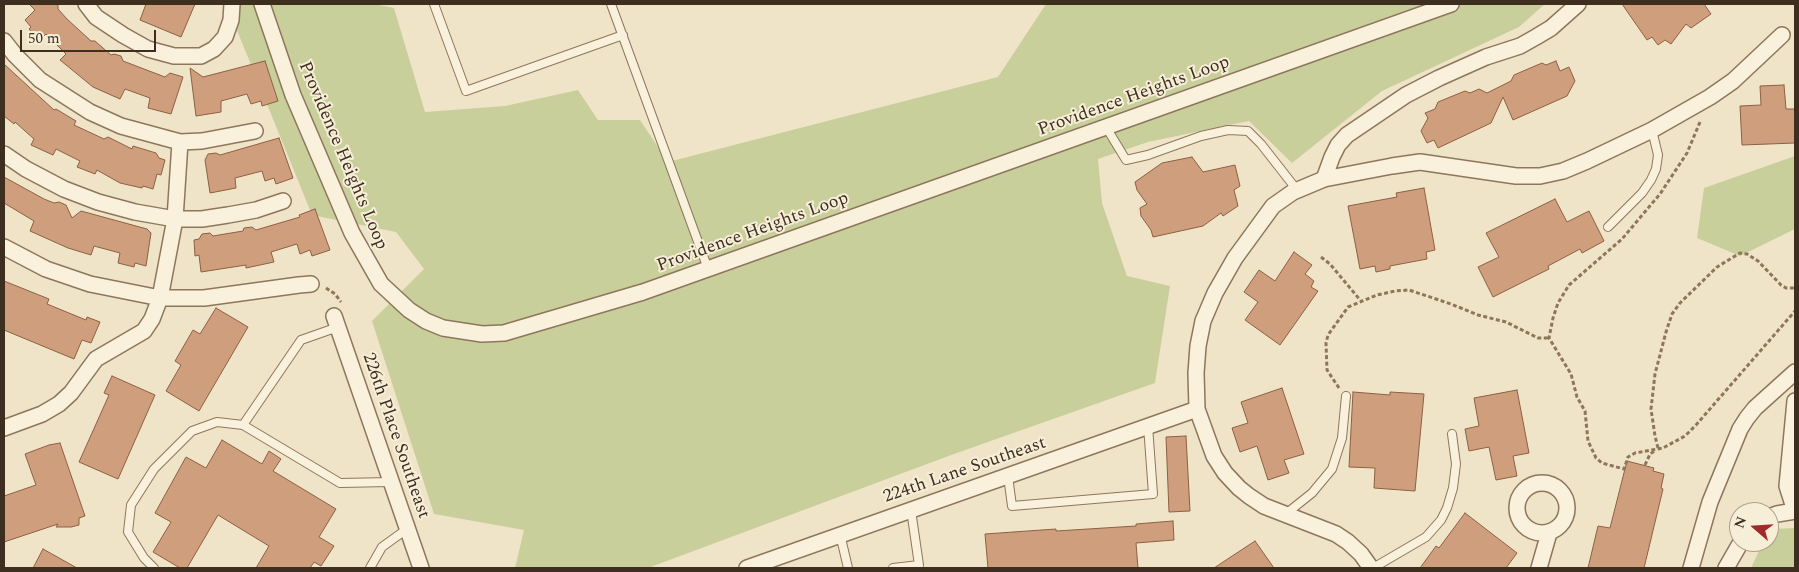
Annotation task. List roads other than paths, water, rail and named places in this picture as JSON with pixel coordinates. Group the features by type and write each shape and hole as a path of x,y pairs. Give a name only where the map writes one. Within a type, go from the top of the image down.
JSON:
{"street":[{"path":"86,4 96,17 148,49 174,56 201,56 214,49 225,37 231,20 232,4"},
{"name":"Providence Heights Loop","path":"262,4 293,95 352,233 381,284 409,310 426,321 443,328 482,334 504,333 643,292 1106,127 1426,8 1451,4"},
{"path":"1324,179 1338,145 1347,135 1406,95 1439,78 1536,38 1551,28 1578,4"},
{"path":"1372,568 1348,542 1336,534 1287,513 1264,506 1249,496 1225,473 1214,456 1197,409 1196,373 1198,346 1203,321 1215,293 1234,258 1273,206 1297,190 1324,179 1420,162 1516,176 1540,176 1563,170 1587,161 1652,130 1696,105 1733,81 1782,35"},
{"path":"4,41 15,56 40,80 90,112 121,126 180,142 202,141 254,131"},
{"path":"4,428 42,414 59,404 70,393 96,359 144,331 156,310 160,298 175,219 180,142"},
{"path":"4,154 26,169 98,202 134,212 175,219 202,219 228,216 256,210 283,201"},
{"path":"4,247 46,269 90,284 160,298 204,298 311,284"},
{"name":"226th Place Southeast","path":"336,322 421,568"},
{"path":"1690,568 1710,502 1740,429 1755,408 1795,372"},
{"path":"1779,514 1795,511 1787,486 1795,401"},
{"name":"224th Lane Southeast","path":"747,568 1197,409"},
{"path":"1539,568 1549,532"},
{"path":"1726,568 1735,552"}],"lane":[{"path":"434,4 466,91 622,35"},
{"path":"611,4 708,269"},
{"path":"1106,127 1126,160 1148,156 1201,136 1228,130 1248,131 1262,144 1297,190"},
{"path":"1608,228 1642,193 1651,180 1658,155 1652,130"},
{"path":"244,425 301,340 336,322"},
{"path":"1287,513 1312,493 1332,469 1342,438 1346,396"},
{"path":"154,568 144,558 128,532 131,505 154,469 192,431 217,422 244,425 340,483 391,482"},
{"path":"1008,476 1012,506 1153,494 1148,426"},
{"path":"1372,568 1426,536 1441,520 1453,488 1456,464 1452,434"},
{"path":"893,568 919,565 911,510"},
{"path":"370,568 382,547 408,529"},
{"path":"840,534 848,568"}]}
